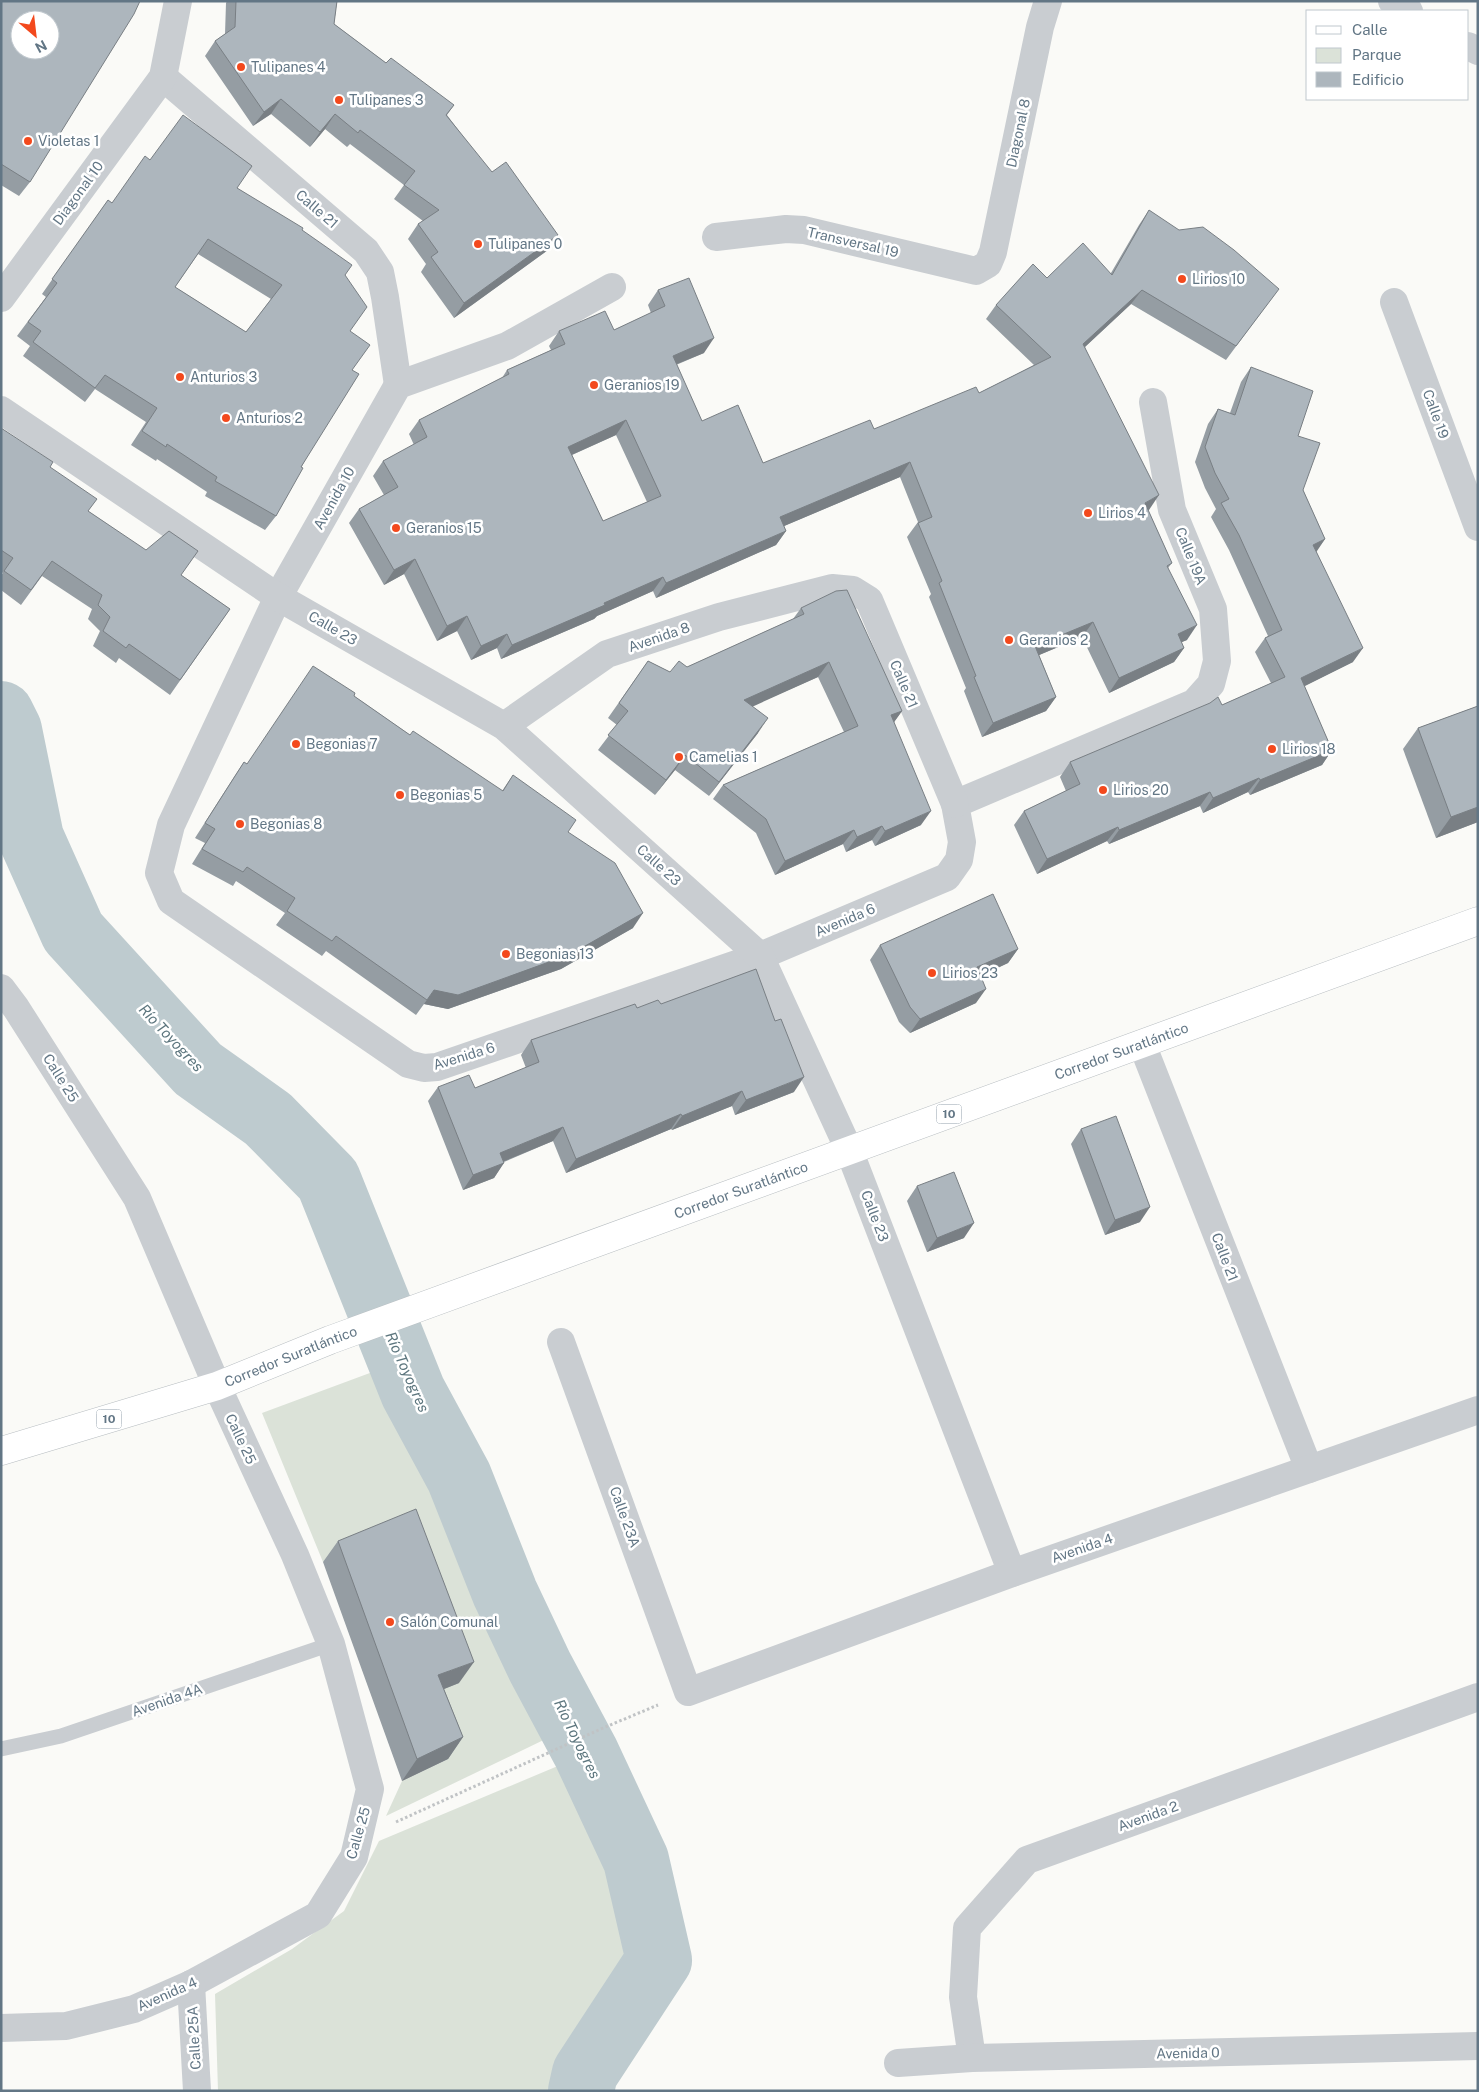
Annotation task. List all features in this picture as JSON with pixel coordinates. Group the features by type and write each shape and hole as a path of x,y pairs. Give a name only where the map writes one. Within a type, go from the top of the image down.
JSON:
{"main road":[{"name":"Corredor Suratlántico","path":"1,1451 217,1386 330,1340 1478,921"}],"street":[{"name":"Diagonal 10","path":"1,298 163,77 178,1"},
{"name":"Diagonal 8","path":"988,264 993,252 1040,27 1048,1"},
{"path":"1392,1 1407,10"},
{"name":"Calle 21","path":"163,77 366,251 380,272 386,297 398,385"},
{"name":"Transversal 19","path":"716,237 786,229 804,230 976,271 988,264"},
{"path":"398,385 507,346 612,287"},
{"name":"Calle 19","path":"1394,302 1478,527"},
{"name":"Avenida 10","path":"398,385 278,597 170,825 159,873 171,901 408,1064 424,1068"},
{"name":"Calle 19A","path":"955,804 1194,703 1210,684 1217,661 1213,609 1172,510 1153,402"},
{"name":"Calle 23","path":"1,410 278,597 504,726 760,956 849,1150 1012,1573"},
{"name":"Calle 21","path":"832,588 853,590 869,600 955,804"},
{"name":"Avenida 8","path":"504,726 607,654 719,616 832,588"},
{"name":"Avenida 6","path":"424,1068 437,1067 760,956 947,877 959,860 962,842 955,804"},
{"name":"Calle 25","path":"6,1002 137,1198 217,1386 295,1555 331,1644 370,1789 354,1857 318,1915"},
{"name":"Calle 21","path":"1142,1044 1309,1469"},
{"name":"Calle 23A","path":"561,1342 688,1692"},
{"name":"Avenida 4","path":"688,1692 1012,1573 1478,1410"},
{"name":"Avenida 2","path":"972,2058 963,1997 967,1928 1027,1860 1478,1697"},
{"name":"Avenida 4","path":"1,2028 66,2026 134,2009 191,1984 318,1915"},
{"name":"Calle 25A","path":"191,1984 197,2091"},
{"name":"Avenida 0","path":"898,2063 972,2058 1478,2046"}],"lane":[{"name":"Avenida 4A","path":"1,1749 61,1736 331,1644"}],"path":[{"path":"359,1838 603,1728 688,1692"}],"green space":[{"path":"386,1367 488,1609 556,1734 386,1816 402,1781 448,1759 424,1697 458,1683 401,1531 323,1562 262,1413"},
{"path":"565,1763 614,1872 637,1955 564,2062 557,2091 218,2091 215,1994 292,1949 344,1911 379,1841"}],"building":[{"path":"1,1 140,1 134,14 30,182 1,164"},
{"path":"236,1 337,1 334,24 386,63 391,58 454,105 446,115 492,172 506,162 558,235 464,303 431,257 438,252 418,224 439,210 404,185 415,171 360,130 358,133 335,114 320,132 281,99 264,112 215,41 235,27"},
{"path":"183,115 252,166 237,188 303,228 302,230 352,265 345,275 367,307 350,331 370,345 352,370 359,374 301,467 303,468 276,516 215,481 217,477 167,444 166,447 142,431 157,408 105,375 95,388 33,342 41,331 28,322 57,283 52,279 108,200 112,203 145,156 150,160","holes":["208,239 282,285 246,332 175,287"]},
{"path":"1149,210 1179,230 1203,227 1234,250 1279,289 1236,346 1142,290 1083,344 1159,495 1145,503 1172,563 1167,566 1197,625 1178,634 1184,648 1119,678 1093,622 1035,646 1056,697 993,723 939,583 942,581 918,523 932,517 910,462 780,517 786,531 666,583 663,577 604,603 605,605 512,645 507,634 481,646 467,616 447,626 415,559 394,570 359,509 398,487 383,461 427,437 419,420 509,374 507,370 565,344 559,331 605,311 614,330 665,306 658,290 689,278 714,338 673,356 702,421 738,405 763,463 870,420 874,429 976,387 979,393 1051,357 996,305 1033,264 1047,278 1083,243 1112,275","holes":["626,420 661,496 603,521 568,447"]},
{"path":"1251,367 1313,391 1298,436 1320,443 1303,490 1325,539 1313,545 1363,648 1301,678 1332,750 1213,798 1210,792 1119,830 1118,827 1047,859 1024,811 1080,784 1070,762 1210,703 1218,697 1222,705 1285,677 1265,638 1282,630 1239,535 1221,503 1229,499 1215,473 1205,447 1218,409 1235,415"},
{"path":"1,428 53,462 50,467 97,499 88,511 146,550 169,531 198,551 181,575 230,609 180,680 129,644 126,648 103,631 110,617 98,605 102,595 52,561 31,590 4,571 13,558 1,550"},
{"path":"847,590 902,711 891,715 931,811 885,831 882,826 857,837 854,830 785,861 766,819 723,785 858,726 829,662 744,700 768,718 719,782 685,755 666,780 608,735 628,711 619,703 648,661 670,672 679,661 687,667 804,614 801,608 836,591"},
{"path":"313,666 355,693 354,696 410,735 413,731 503,791 513,775 576,820 568,832 615,863 643,913 571,954 458,995 434,990 427,1000 336,936 332,941 287,911 295,898 247,867 243,872 202,849 215,829 205,823 244,762 247,764"},
{"path":"1478,706 1478,807 1451,817 1418,728"},
{"name":"Lirios 23","path":"993,894 1018,949 977,967 986,989 920,1019 910,1007 880,945"},
{"path":"756,969 775,1021 781,1019 804,1077 746,1100 742,1091 682,1116 681,1114 576,1159 563,1127 500,1153 504,1163 473,1175 438,1087 469,1075 475,1088 539,1062 531,1040 635,1004 637,1008 658,1000 661,1004"},
{"path":"1116,1116 1150,1207 1115,1220 1081,1129"},
{"path":"954,1172 974,1223 937,1238 917,1186"},
{"name":"Salón Comunal","path":"416,1509 474,1662 438,1675 463,1737 417,1759 338,1541"}],"waterway":[{"name":"Río Toyogres","path":"1,714 9,730 31,838 73,932 198,1069 268,1119 328,1180 413,1392 459,1477 505,1593 540,1667 586,1753 636,1860 659,1960 585,2073 581,2091"}],"place":[{"name":"Tulipanes 4","path":"241,67"},
{"name":"Tulipanes 3","path":"339,100"},
{"name":"Violetas 1","path":"28,141"},
{"name":"Tulipanes 0","path":"478,244"},
{"name":"Lirios 10","path":"1182,279"},
{"name":"Anturios 3","path":"180,377"},
{"name":"Geranios 19","path":"594,385"},
{"name":"Anturios 2","path":"226,418"},
{"name":"Lirios 4","path":"1088,513"},
{"name":"Geranios 15","path":"396,528"},
{"name":"Geranios 2","path":"1009,640"},
{"name":"Begonias 7","path":"296,744"},
{"name":"Lirios 18","path":"1272,749"},
{"name":"Camelias 1","path":"679,757"},
{"name":"Lirios 20","path":"1103,790"},
{"name":"Begonias 5","path":"400,795"},
{"name":"Begonias 8","path":"240,824"},
{"name":"Begonias 13","path":"506,954"},
{"name":"Lirios 23","path":"932,973"},
{"name":"Salón Comunal","path":"390,1622"}]}
